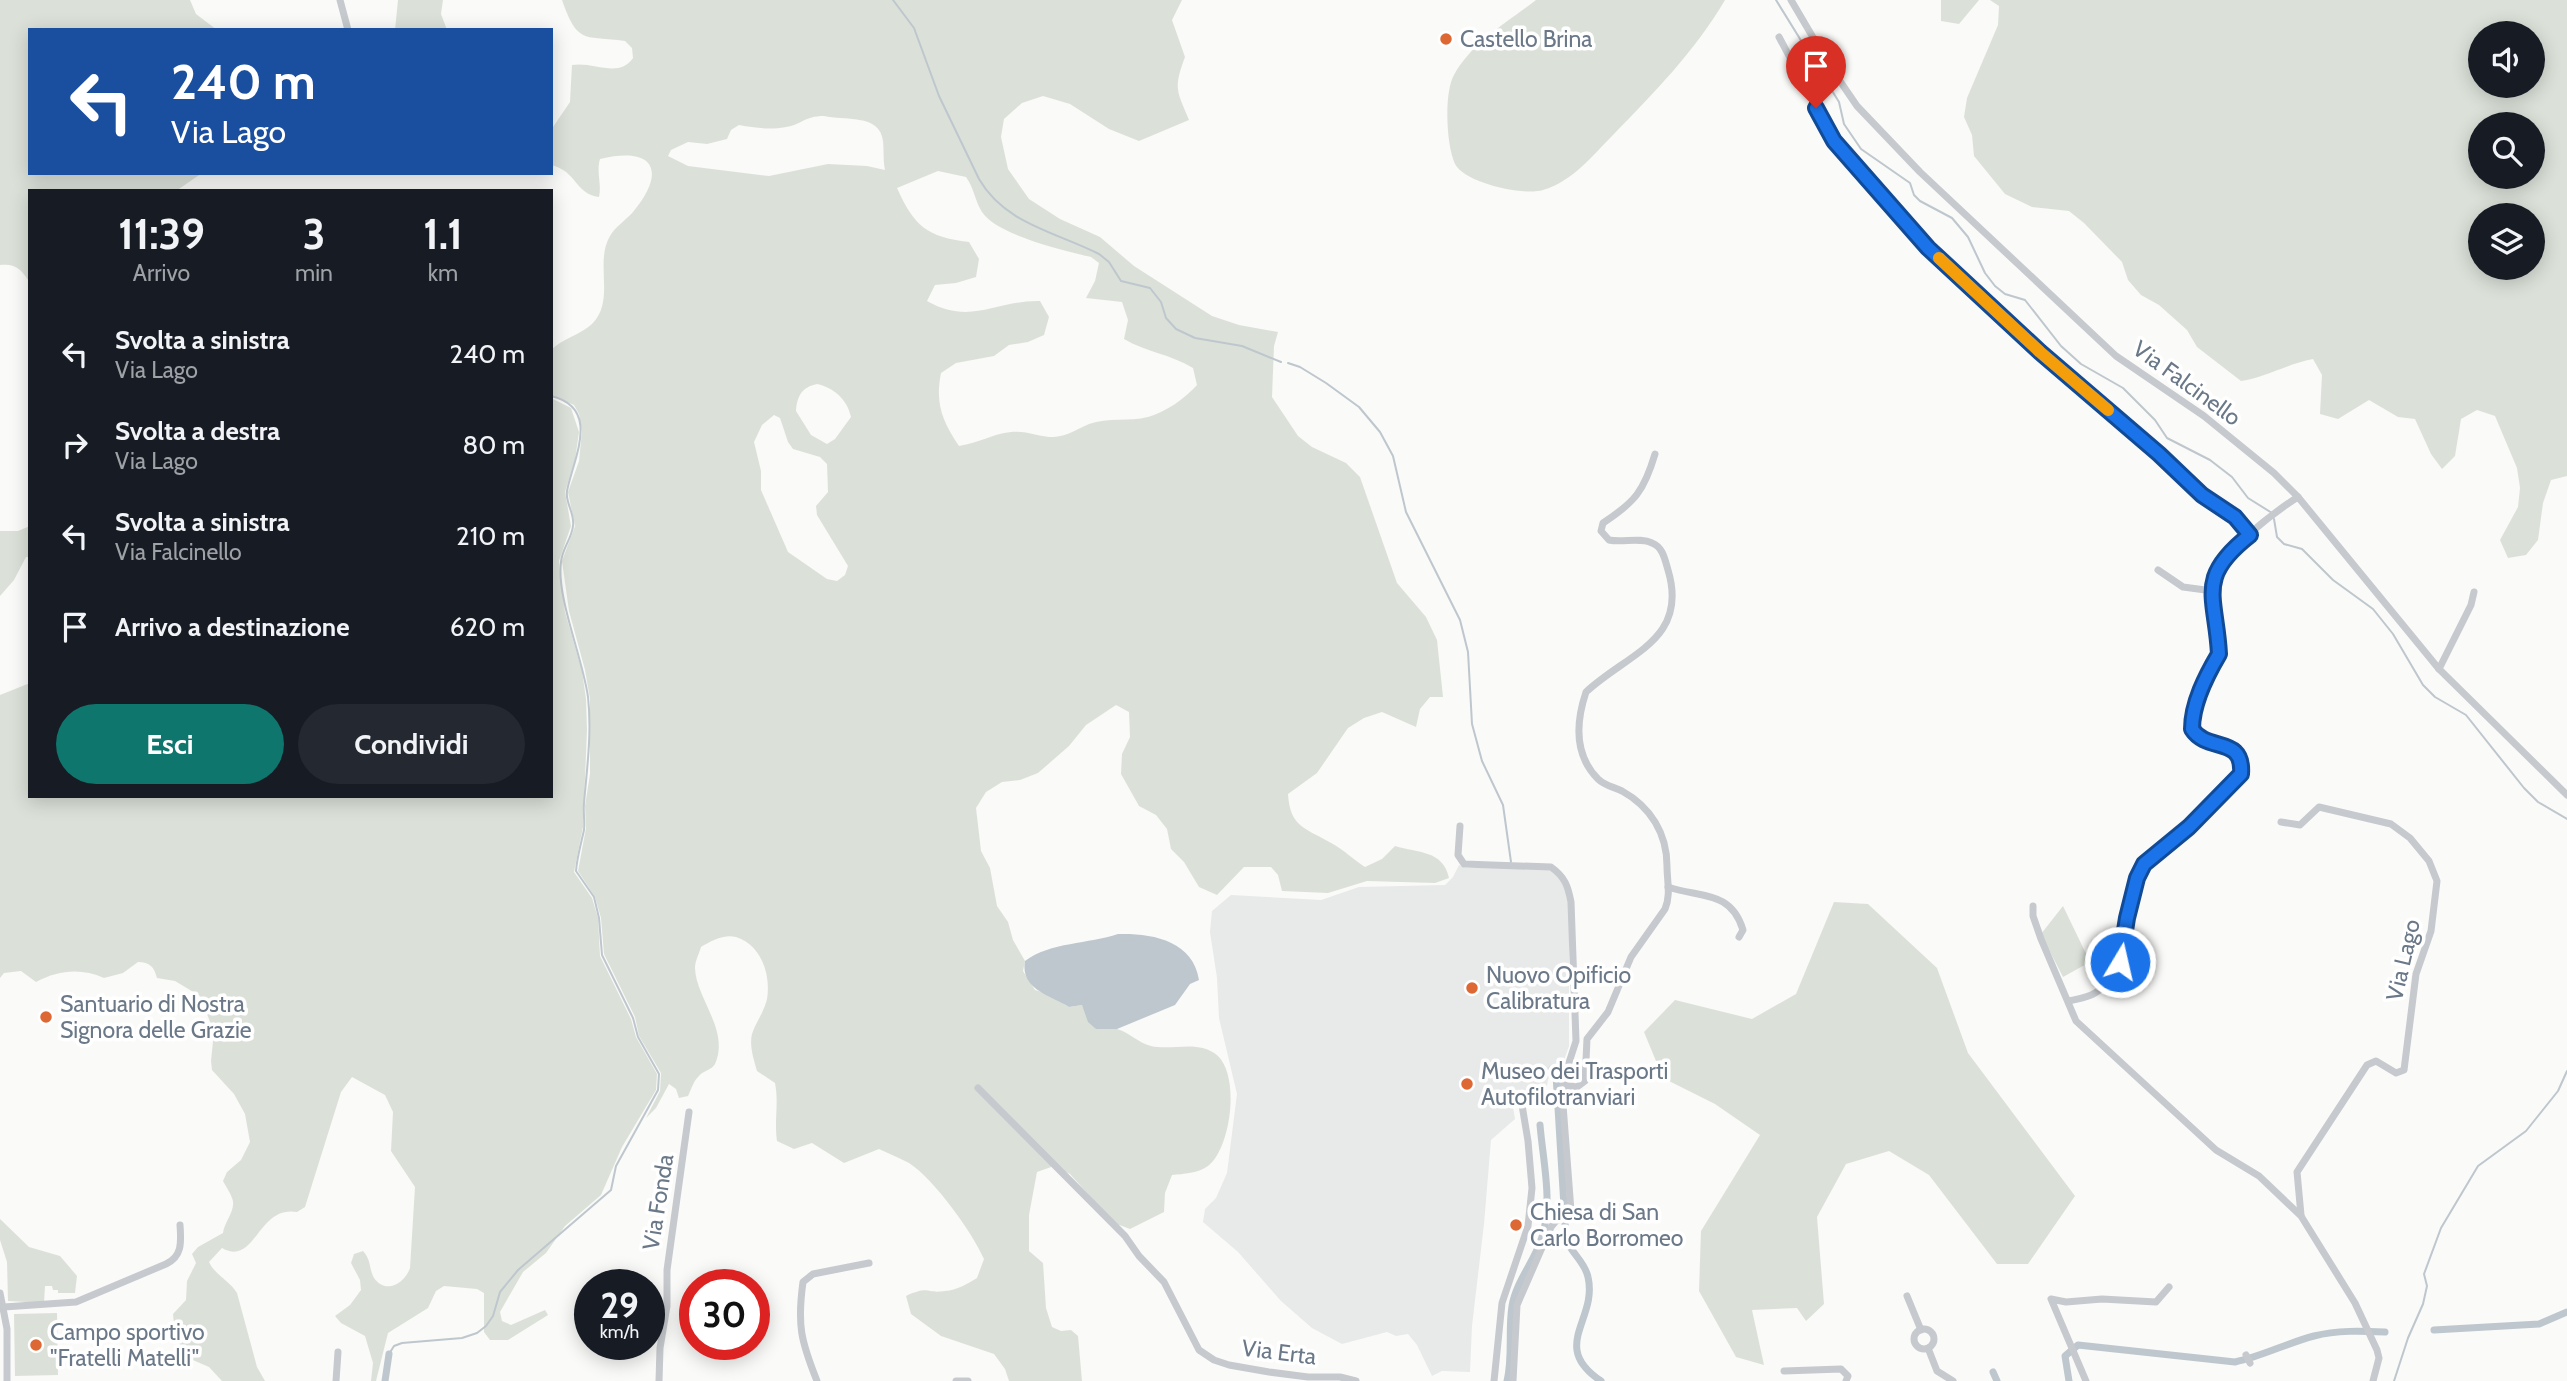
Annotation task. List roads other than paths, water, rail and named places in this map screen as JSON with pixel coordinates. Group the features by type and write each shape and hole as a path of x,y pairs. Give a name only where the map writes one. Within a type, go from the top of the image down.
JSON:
{"street":[{"path":"340,0 347,28"},
{"name":"Via Falcinello","path":"1791,0 1830,68 1857,106 1920,172 2116,356 2204,416 2274,472 2439,669 2567,795"},
{"path":"1779,37 1834,141 1899,218 2040,352 2159,454 2202,495 2235,517 2252,533"},
{"path":"1563,1084 1577,1087 1585,1081 1587,1039 1608,1012 1631,957 1669,901 1666,846 1659,828 1647,810 1625,793 1596,778 1580,752 1578,740 1586,692 1665,628 1674,606 1673,586 1660,548 1651,542 1609,540 1601,527 1632,503 1642,490 1655,454"},
{"path":"2069,1001 2093,995 2120,962 2127,918 2137,878 2144,864 2189,827 2241,774 2241,764 2235,752 2222,744 2202,739 2192,729 2204,682 2219,654 2214,629 2214,578 2221,563 2233,548 2295,499"},
{"path":"2158,570 2183,587 2213,592"},
{"path":"2439,669 2471,605 2474,592"},
{"name":"Via Lago","path":"2281,822 2300,825 2319,807 2391,824 2410,838 2429,861 2437,881 2431,930 2416,974 2406,1067 2396,1073 2376,1061 2367,1065 2297,1172 2301,1216"},
{"path":"1460,827 1458,855 1466,865 1541,865 1559,873 1568,885 1576,1041 1563,1084 1571,1211 1551,1227 1517,1305 1513,1381"},
{"path":"1668,887 1709,896 1729,905 1743,930 1739,937"},
{"name":"Via Lago","path":"2033,906 2033,916 2041,939 2076,1021 2139,1076 2216,1150 2259,1176 2301,1216 2330,1260 2369,1335 2379,1358 2373,1381"},
{"name":"Via Erta","path":"978,1088 1125,1236 1139,1256 1164,1282 1199,1350 1228,1366 1295,1376 1340,1377 1356,1381"},
{"path":"1494,1381 1502,1303 1528,1226 1532,1188 1520,1093"},
{"name":"Via Fonda","path":"659,1381 660,1348 667,1306 667,1270 690,1112"},
{"path":"4,1307 76,1302 166,1264 174,1260 179,1252 180,1225"},
{"path":"817,1381 806,1354 798,1318 803,1282 813,1274 869,1264"},
{"path":"2086,1381 2051,1299 2066,1302 2102,1299 2156,1302 2169,1287"},
{"path":"0,1293 4,1307 7,1381"},
{"path":"1907,1296 1921,1330"},
{"path":"1921,1330 1929,1331 1933,1335 1933,1344 1928,1348 1922,1349 1915,1342 1916,1335 1921,1330"},
{"path":"1928,1348 1937,1371 1954,1381"},
{"path":"336,1381 338,1352"},
{"path":"1784,1371 1841,1369 1848,1376 1846,1381"},
{"path":"956,1381 968,1381"}],"waterway":[{"path":"893,0 914,28 939,96 979,179 1003,207 1033,225 1099,254 1109,262 1121,281 1150,288 1161,302 1166,318 1176,329 1195,338 1242,346 1281,362"},
{"path":"1776,0 1839,102 1844,124 1861,149 1910,183 1914,195 1920,201 1952,218 1968,237 1985,273 1995,286 2005,294 2025,300 2061,346 2081,364 2123,388 2155,420 2167,438 2210,460 2232,477 2248,498 2272,513"},
{"path":"1288,363 1326,383 1359,407 1380,432 1393,456 1406,512 1460,620 1468,652 1472,724 1482,761 1503,805 1511,862"},
{"path":"389,1354 394,1346 402,1343 462,1338 477,1333 486,1326 493,1316 500,1292 518,1270 611,1190 616,1166 658,1090 659,1074 638,1037 633,1018 602,955 594,897 576,871 584,830 589,710 585,682 562,592 561,576 562,557 573,526 567,491 578,450 580,423 576,411 567,402 553,397"},
{"path":"2274,519 2277,537 2284,544 2302,549 2333,580 2373,609 2393,634 2423,685 2435,697 2466,715 2524,788 2538,802 2567,819"},
{"path":"1552,1069 1556,1075 1566,1239 1588,1277 1589,1292 1579,1332 1578,1356 1586,1368 1601,1381"},
{"path":"2394,1381 2423,1304 2427,1286 2424,1274 2441,1228 2478,1166 2526,1131 2558,1091 2567,1071"},
{"path":"1507,1381 1514,1297 1539,1246 1547,1210 1540,1125"},
{"path":"2434,1330 2539,1324 2567,1312"},
{"path":"2069,1381 2065,1356 2078,1345 2235,1362 2323,1334 2350,1331 2385,1332"},
{"path":"385,1381 389,1354"},
{"path":"1993,1372 1997,1381"}],"place":[{"name":"Castello Brina","path":"1446,39"},
{"name":"Nuovo Opificio Calibratura","path":"1472,988"},
{"name":"Santuario di Nostra Signora delle Grazie","path":"46,1017"},
{"name":"Museo dei Trasporti Autofilotranviari","path":"1467,1084"},
{"name":"Chiesa di San Carlo Borromeo","path":"1516,1225"},
{"name":"Campo sportivo \"Fratelli Matelli\"","path":"36,1345"}]}
